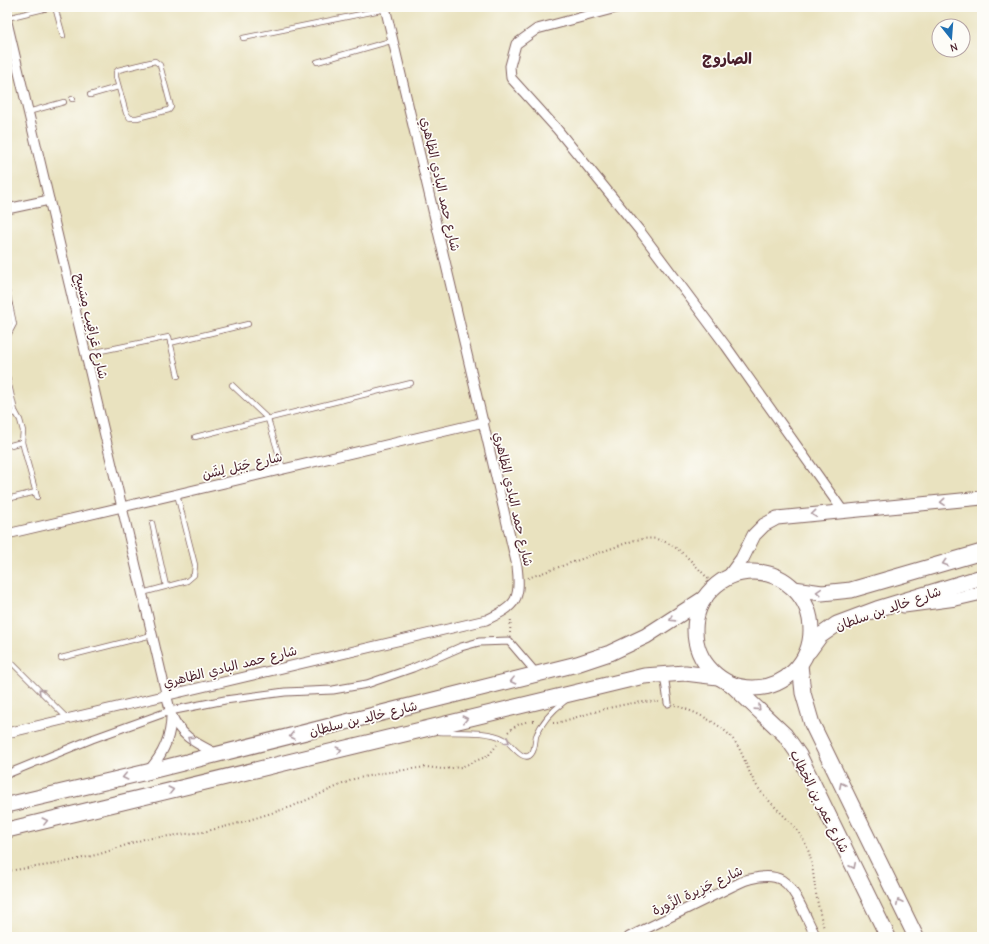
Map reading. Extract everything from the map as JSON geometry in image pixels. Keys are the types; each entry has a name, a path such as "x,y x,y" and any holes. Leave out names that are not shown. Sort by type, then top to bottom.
{"main road":[{"path":"721,582 741,574 756,572 770,575 783,580 794,589 803,600 809,614 811,628 810,642 803,660 788,676 775,684 759,688 744,687 723,680 706,664 698,648 695,631 698,614 705,598 742,559 754,535 764,525 777,518 982,498"},
{"name":"شارع خالِد بن سلطان","path":"794,589 822,593 851,590 982,552"},
{"name":"شارع خالِد بن سلطان","path":"803,660 820,636 837,624 877,609 982,577"},
{"path":"877,609 956,599 982,593"},
{"name":"شارع خالِد بن سلطان","path":"7,805 147,772 577,664 610,653 646,636 705,598"},
{"name":"شارع عمر بن الخطاب","path":"803,660 804,693 812,724 916,937"},
{"name":"شارع خالِد بن سلطان","path":"7,830 644,676 685,673 723,680"},
{"name":"شارع عمر بن الخطاب","path":"723,680 785,735 799,755 888,937"}],"street":[{"path":"620,7 537,29 516,44 510,66 512,78 557,129 640,231 726,346 843,511"},
{"name":"شارع حمد البادي الظاهري","path":"7,733 486,620 503,612 512,604 518,594 519,581 517,566 386,8"},
{"name":"شارع عَراقِيب مِسَيبِح","path":"7,22 9,43 28,112 171,713 175,722 186,736 217,754"},
{"path":"7,209 49,200"},
{"name":"شارع جَبَل لِشَن","path":"7,534 484,422"},
{"path":"7,774 92,739 171,713 225,700 285,692 334,690 367,684 413,668 461,647 479,642 509,641 538,675"},
{"path":"664,674 668,703"},
{"name":"شارع عَراقِيب مِسَيبِح","path":"147,772 159,758 166,746 170,732 171,713"},
{"name":"شارع جَزِيرة الزَّورة","path":"629,937 738,884 750,879 766,876 780,878 789,884 795,893 816,937"}],"lane":[{"path":"7,18 54,7 63,36"},
{"path":"243,38 386,8"},
{"path":"317,62 394,40"},
{"path":"155,61 160,65 172,107 169,110 137,118 130,118 126,113 118,87 115,75 118,70 155,61"},
{"path":"90,94 118,87"},
{"path":"28,112 64,102"},
{"path":"7,291 14,324 7,337"},
{"path":"170,343 248,324"},
{"path":"86,354 169,337 178,376"},
{"path":"7,376 16,413 23,431 22,442 36,495 7,499"},
{"path":"195,437 411,383"},
{"path":"232,385 268,419 283,469"},
{"path":"7,415 16,413"},
{"path":"7,446 22,442"},
{"path":"142,593 190,579 194,575 195,568 177,494"},
{"path":"152,523 166,586"},
{"path":"60,658 152,635"},
{"path":"7,658 68,719"},
{"path":"413,732 483,734 503,738 512,744 520,755 525,757 532,752 538,731 544,722 559,706 577,692"}],"path":[{"path":"519,581 636,540 647,538 659,539 671,544 721,582"},
{"path":"509,641 512,604"},
{"path":"7,871 79,859 100,854 144,839 203,832 236,824 291,807 354,779 426,767 443,769 461,767 488,756 516,725 531,721 557,723 626,704 650,701 668,703 688,710 709,719 728,733 739,749 759,788 799,832 807,846 813,867 815,887 824,930"}],"district":[{"name":"الصاروج","path":"727,59"}]}
